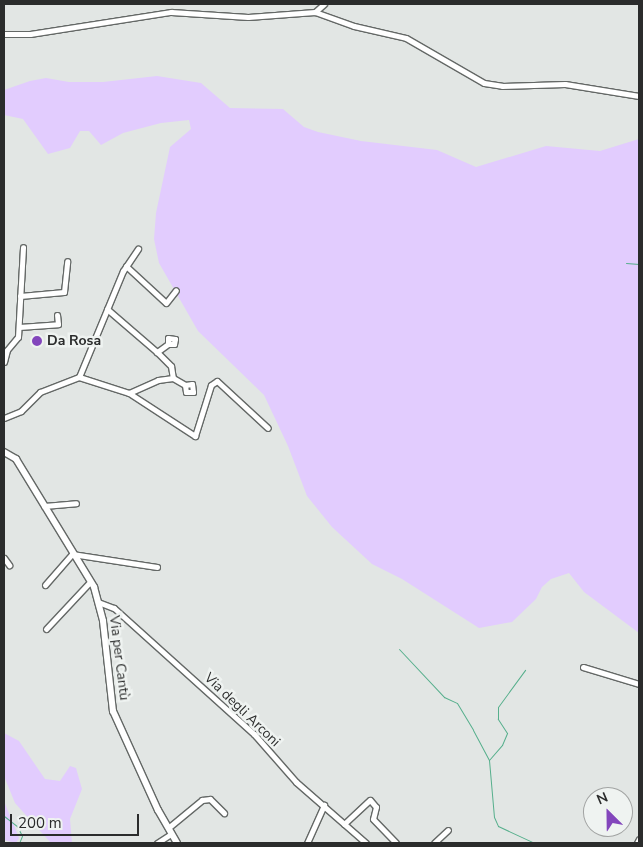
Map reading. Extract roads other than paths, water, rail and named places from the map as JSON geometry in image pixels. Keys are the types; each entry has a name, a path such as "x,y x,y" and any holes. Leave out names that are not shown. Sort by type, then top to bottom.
{"street":[{"path":"315,12 324,4"},
{"path":"4,34 30,34 171,12 248,17 315,12 354,26 406,38 484,83 502,86 565,84 639,96"},
{"path":"4,362 7,350 18,337 23,247"},
{"path":"79,377 126,266 138,249"},
{"path":"20,296 64,292 67,261"},
{"path":"126,266 166,303 176,290"},
{"path":"107,309 171,366 173,378"},
{"path":"19,328 58,324 57,315"},
{"path":"157,352 168,344"},
{"path":"4,418 21,411 40,392 79,377 129,393 195,436 215,381 220,382 234,400 268,428"},
{"path":"129,393 158,380 173,378 185,385"},
{"name":"Via per Cantù","path":"4,452 16,459 100,601 113,711 177,843"},
{"path":"44,506 76,503"},
{"path":"45,586 72,554 157,567"},
{"path":"4,558 8,565"},
{"path":"46,629 92,585"},
{"path":"100,601 104,613"},
{"name":"Via degli Arconi","path":"100,601 113,607 254,734 296,782 324,805 360,841 366,843"},
{"path":"103,621 105,609 113,607"},
{"path":"582,667 639,684"},
{"path":"157,843 202,800 210,799 224,813"},
{"path":"344,824 370,800 376,806 373,819 396,843"},
{"path":"307,843 324,805"},
{"path":"434,843 448,830"},
{"path":"638,843 639,839"}],"waterway":[{"path":"626,263 639,264"},
{"path":"399,649 444,697 457,703 473,730 489,760 494,817 498,826 534,843"},
{"path":"489,760 502,745 507,733 498,719 498,707 525,670"},
{"path":"4,816 17,826 22,836 19,843"}],"place":[{"name":"Da Rosa","path":"37,341"}]}
